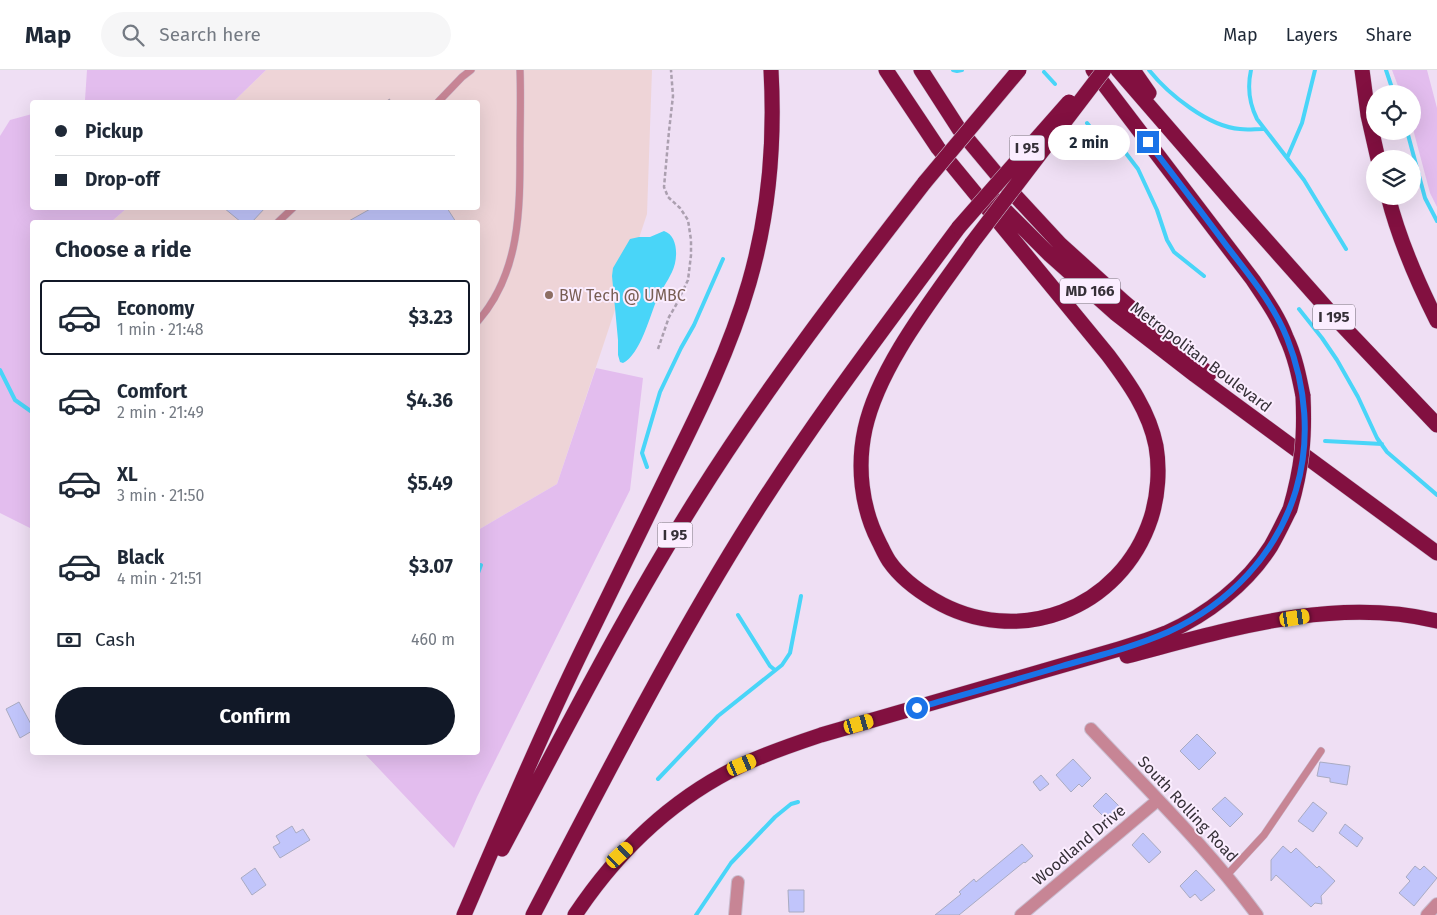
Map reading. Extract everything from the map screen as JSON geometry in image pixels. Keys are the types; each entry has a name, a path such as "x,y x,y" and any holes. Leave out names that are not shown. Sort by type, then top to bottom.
{"highway":[{"path":"466,915 556,703 708,393 730,339 749,282 761,232 767,193 772,110 771,70"},
{"path":"886,70 938,148 1118,368 1133,389 1148,420 1156,447 1158,478 1154,508 1145,536 1130,561 1106,586 1084,603 1053,616 1022,622 996,621 971,617 946,608 924,595 889,562 866,512 862,486 861,459 865,429 876,396 911,332 972,243 1104,70"},
{"name":"Metropolitan Boulevard","path":"892,70 946,141 996,202 1050,255 1115,313 1195,375 1437,553"},
{"path":"921,70 959,129 1010,190 1060,244 1124,302 1327,472"},
{"path":"925,182 1005,70"},
{"name":"I 95","path":"466,915 638,597 697,498 817,322 925,182 1019,70"},
{"path":"575,915 620,855 653,824 710,783 742,765 779,749 821,735 1119,650 1167,632 1203,614 1226,596 1250,573 1271,546 1290,509 1299,478 1304,449 1303,396 1297,368 1286,337 1271,307 1253,280 1093,70"},
{"name":"I 95","path":"533,915 628,732 683,632 742,535 817,421 860,360 960,227 1004,174 1097,70"},
{"path":"1118,70 1234,205"},
{"path":"1133,70 1234,205"},
{"path":"1362,70 1368,115 1376,150"},
{"name":"I 195","path":"1234,205 1339,322 1437,425"},
{"path":"1390,205 1414,271 1437,321"},
{"path":"994,686 1244,626 1322,613 1362,612 1397,614 1437,621"}],"street":[{"name":"South Rolling Road","path":"1091,729 1226,875 1257,915"},
{"name":"Woodland Drive","path":"1022,915 1158,800"},
{"path":"735,915 738,882"},
{"path":"1428,915 1437,904"}],"lane":[{"path":"440,100 462,77 472,70"},
{"path":"480,318 495,296 516,241 520,196 520,70"},
{"path":"280,220 291,210"},
{"path":"1226,875 1264,835 1321,751"}],"path":[{"path":"658,349 668,317 688,280 688,265 691,255 688,220 680,208 668,197 664,187 668,131 673,96 671,70"}],"shaded area":[{"path":"87,70 266,70 235,100 85,100"},
{"name":"BW Tech @ UMBC","path":"266,70 652,70 647,214 557,484 480,529 480,220 113,220 125,210 480,210 480,100 235,100"},
{"path":"1392,70 1427,70 1437,108 1437,207 1430,193 1421,159 1421,150 1419,150 1416,140 1421,140 1421,85 1398,85"},
{"path":"30,115 30,210 125,210 113,220 30,220 30,528 0,513 0,136 10,120"},
{"path":"596,368 643,378 630,490 477,797 454,848 366,755 480,755 480,529 557,484"}],"water":[{"path":"664,231 669,234 675,243 674,267 657,299 639,344 629,359 623,363 620,362 618,355 613,268 630,239 650,237"}],"building":[{"path":"226,210 263,210 254,220 239,220"},
{"path":"368,210 448,210 455,220 351,220"},
{"path":"19,702 30,722 30,732 20,738 6,709"},
{"path":"1197,734 1216,753 1199,770 1180,751"},
{"path":"1073,759 1091,778 1082,787 1079,784 1071,792 1056,775"},
{"path":"1320,762 1350,766 1347,785 1330,782 1330,778 1317,776"},
{"path":"1041,775 1049,784 1040,791 1033,782"},
{"path":"1106,793 1120,807 1107,820 1093,806"},
{"path":"1225,797 1243,814 1230,827 1212,809"},
{"path":"1313,802 1327,813 1313,832 1298,821"},
{"path":"1345,824 1363,838 1357,847 1339,833"},
{"path":"292,826 296,833 303,829 310,840 280,858 273,847 280,843 276,836"},
{"path":"1143,833 1161,852 1149,863 1132,845"},
{"path":"1022,844 1033,856 1025,863 959,915 935,915 961,894 959,892 974,879 976,882"},
{"path":"1283,846 1291,853 1296,848 1317,868 1319,866 1335,881 1321,896 1322,904 1315,903 1311,907 1276,875 1271,881 1271,860"},
{"path":"1415,866 1420,870 1424,866 1437,878 1414,906 1399,893 1410,881 1406,877"},
{"path":"255,868 266,885 252,895 241,878"},
{"path":"1196,870 1215,890 1201,901 1195,894 1190,898 1180,886"},
{"path":"788,890 804,890 804,912 789,912"}],"waterway":[{"path":"953,70 962,70"},
{"path":"1149,70 1178,99 1203,116 1228,127 1263,129"},
{"path":"1251,70 1250,95 1257,119 1304,180 1346,249"},
{"path":"1287,158 1302,123 1315,70"},
{"path":"1386,70 1391,85"},
{"path":"1044,72 1055,84"},
{"path":"1087,123 1099,138 1125,152 1138,169 1157,210 1167,240 1174,252 1204,276"},
{"path":"1409,140 1425,198 1437,221"},
{"path":"647,467 642,453 660,392 694,325 723,259"},
{"path":"1299,309 1337,360 1358,397 1377,438 1387,452 1437,495"},
{"path":"0,370 15,400 30,411"},
{"path":"1325,441 1382,444"},
{"path":"658,779 718,716 782,665 790,653 801,596"},
{"path":"738,615 770,666 775,670"},
{"path":"696,915 731,863 775,817 791,804 798,802"}],"place":[{"name":"BW Tech @ UMBC","path":"549,295"}],"route":[{"path":"917,708 1119,650 1167,632 1203,614 1226,596 1250,573 1271,546 1290,509 1299,478 1304,449 1305,421 1303,396 1297,368 1286,337 1271,307 1253,280 1148,142"}]}
